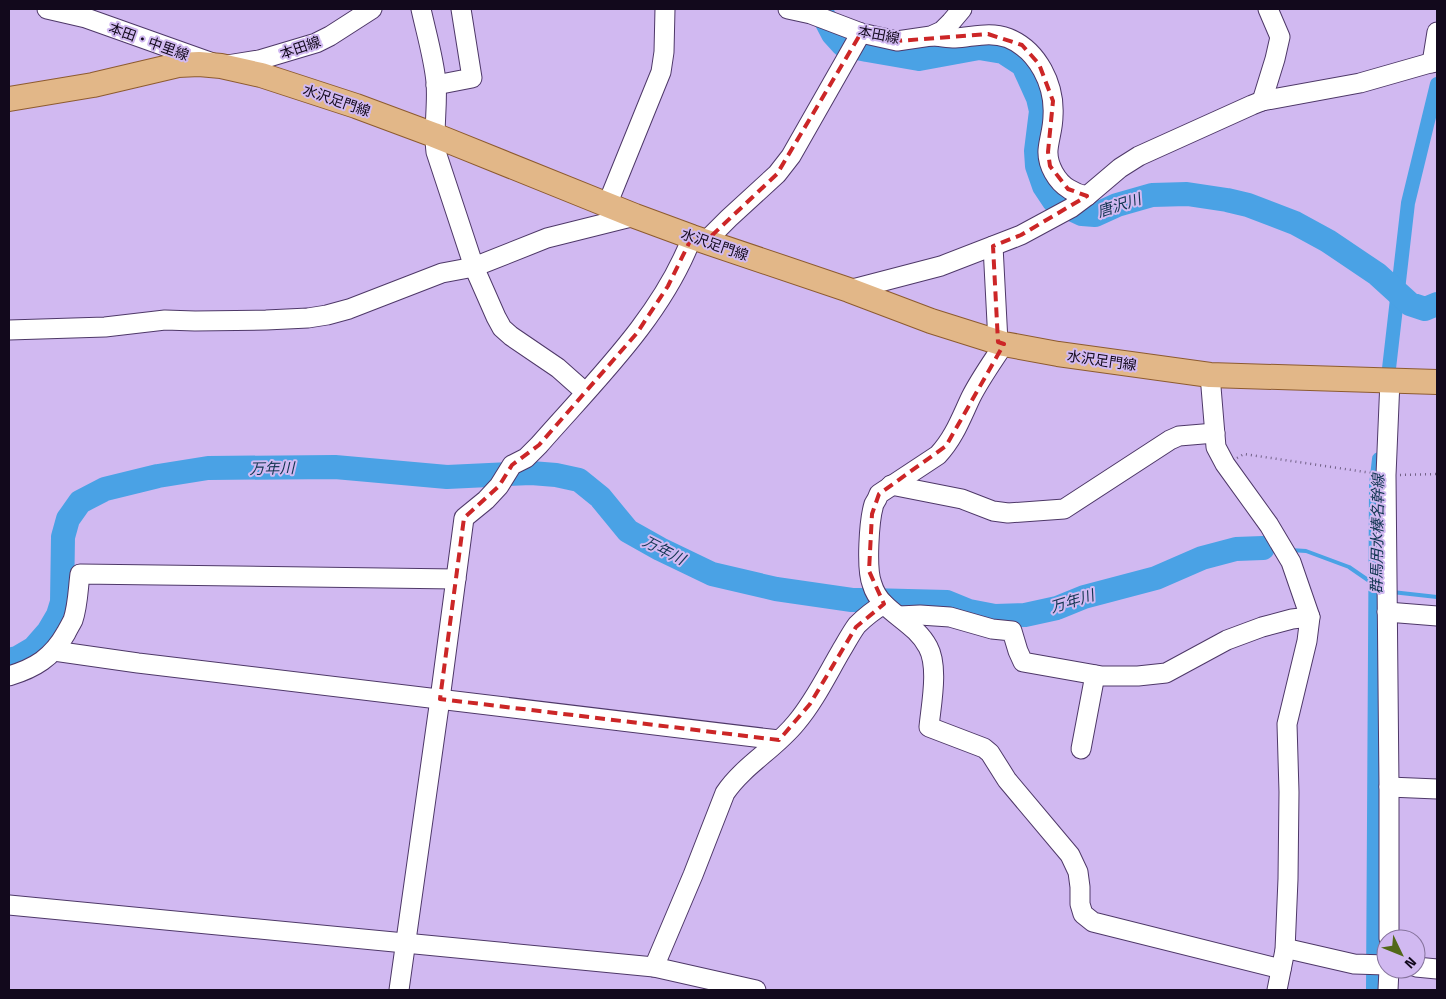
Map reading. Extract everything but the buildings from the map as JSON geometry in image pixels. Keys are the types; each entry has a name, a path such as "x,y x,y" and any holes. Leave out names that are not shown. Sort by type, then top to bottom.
{"main road":[{"name":"水沢足門線","path":"9,99 93,85 178,65 200,64 221,66 260,75 347,103 434,135 635,216 849,290 931,321 1001,343 1058,354 1210,374 1437,382"}],"street":[{"name":"本田・中里線","path":"47,9 86,18 221,66"},
{"name":"本田線","path":"221,66 259,60 316,43 372,9"},
{"path":"421,9 436,85 434,135 436,152 474,267 502,328 510,336 558,368 586,392"},
{"path":"436,85 472,78 461,9"},
{"path":"607,204 661,72 664,52 664,9"},
{"name":"本田線","path":"788,9 811,14 843,16 857,41 898,41 932,36 942,31 962,9"},
{"path":"1262,101 1280,37 1268,9"},
{"path":"849,290 941,266 1021,235 1081,201 1120,168 1139,156 1262,101 1360,83 1434,62 1437,32"},
{"path":"932,36 954,38 988,34 1007,38 1026,49 1039,64 1050,86 1053,101 1053,118 1048,152 1050,166 1058,179 1081,201"},
{"path":"399,990 464,518 486,500 499,486 512,465 526,458 539,445 637,333 668,286 686,254 699,239 729,218 778,174 792,156 857,41"},
{"path":"9,330 105,327 165,320 266,320 327,315 349,309 442,273 474,267 547,238 635,216"},
{"path":"993,246 1001,343 971,395 954,435 946,446 938,454 879,494 874,504 870,528 869,571 872,584 884,604 918,633 928,648 932,662 933,681 929,727 984,748 990,753 1007,780 1070,855 1078,872 1080,904 1083,914 1094,922 1281,969"},
{"path":"1210,374 1216,447 1225,464 1279,541 1306,601 1310,618 1307,641 1287,724 1288,869 1285,950 1277,990"},
{"path":"1389,929 1386,475 1390,380"},
{"path":"891,485 951,496 993,511 1008,513 1064,509 1170,440 1179,436 1215,433"},
{"path":"9,676 23,672 41,663 54,651 73,620 80,574 456,579"},
{"path":"1387,598 1437,616"},
{"path":"654,967 725,793 743,771 796,723 810,704 856,627 866,616 884,604"},
{"path":"899,616 950,617 992,629 1012,631 1023,662 1095,675 1138,676 1166,673 1227,640 1262,627 1292,619 1310,618"},
{"path":"54,651 138,663 779,740"},
{"path":"1081,749 1095,675"},
{"path":"1389,787 1437,790"},
{"path":"9,905 654,967 756,990"},
{"path":"1285,950 1293,950 1354,964 1376,965"}],"path":[{"path":"1225,464 1244,454 1386,475 1437,474"}],"highlighted area":[{"path":"861,33 897,41 988,34 1022,45 1039,64 1053,101 1048,152 1050,166 1068,189 1087,196 1021,235 993,246 998,342 1004,344 946,446 879,494 872,514 869,571 884,604 856,627 810,704 779,740 440,699 464,518 499,486 512,465 539,445 637,333 668,286 692,237 706,241 777,174"}],"waterway":[{"name":"唐沢川","path":"820,9 833,34 843,45 919,59 979,48 1003,52 1023,65 1038,98 1041,111 1036,151 1037,166 1044,186 1054,201 1082,214 1095,215 1117,205 1152,195 1187,194 1248,205 1295,223 1328,241 1377,274 1410,304 1425,309 1437,304"},
{"name":"群馬用水榛名幹線","path":"1387,386 1408,203 1437,84"},
{"name":"群馬用水榛名幹線","path":"1373,990 1376,485 1379,459"},
{"name":"万年川","path":"9,660 17,658 34,648 48,632 58,615 62,602 63,537 68,519 80,502 105,489 158,476 208,468 335,467 447,477 531,473 556,475 579,480 600,497 628,531 712,574 776,589 852,600 947,602 969,611 995,616 1025,615 1057,608 1084,597 1156,578 1202,558 1236,549 1263,548"},
{"name":"万年川","path":"1263,548 1275,549"},
{"name":"万年川","path":"1290,550 1306,551 1349,567 1381,589"},
{"name":"万年川","path":"1392,592 1437,597"}]}
